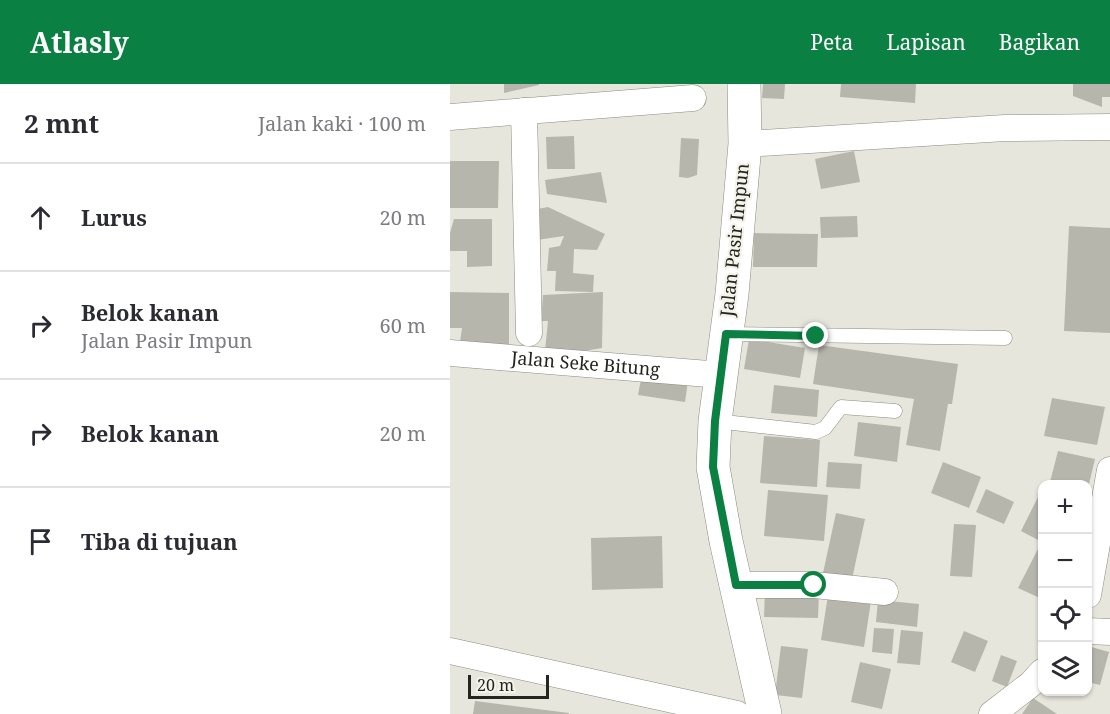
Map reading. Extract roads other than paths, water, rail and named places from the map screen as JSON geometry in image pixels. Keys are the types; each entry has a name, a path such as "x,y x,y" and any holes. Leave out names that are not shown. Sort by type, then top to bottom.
{"street":[{"name":"Jalan Pasir Impun","path":"744,84 745,144 732,294 715,421 713,467 736,585 765,714"},
{"path":"450,117 693,98"},
{"path":"524,111 529,333"},
{"path":"745,144 1005,128 1110,127"},
{"name":"Jalan Seke Bitung","path":"450,353 721,375"},
{"path":"1089,588 1110,470"},
{"path":"736,585 814,585 885,592"},
{"path":"1092,631 1110,632"},
{"path":"450,651 737,714"},
{"path":"992,714 1038,676"}],"lane":[{"path":"726,334 1005,338"},
{"path":"715,421 816,432 825,428 841,407 895,411"}]}
